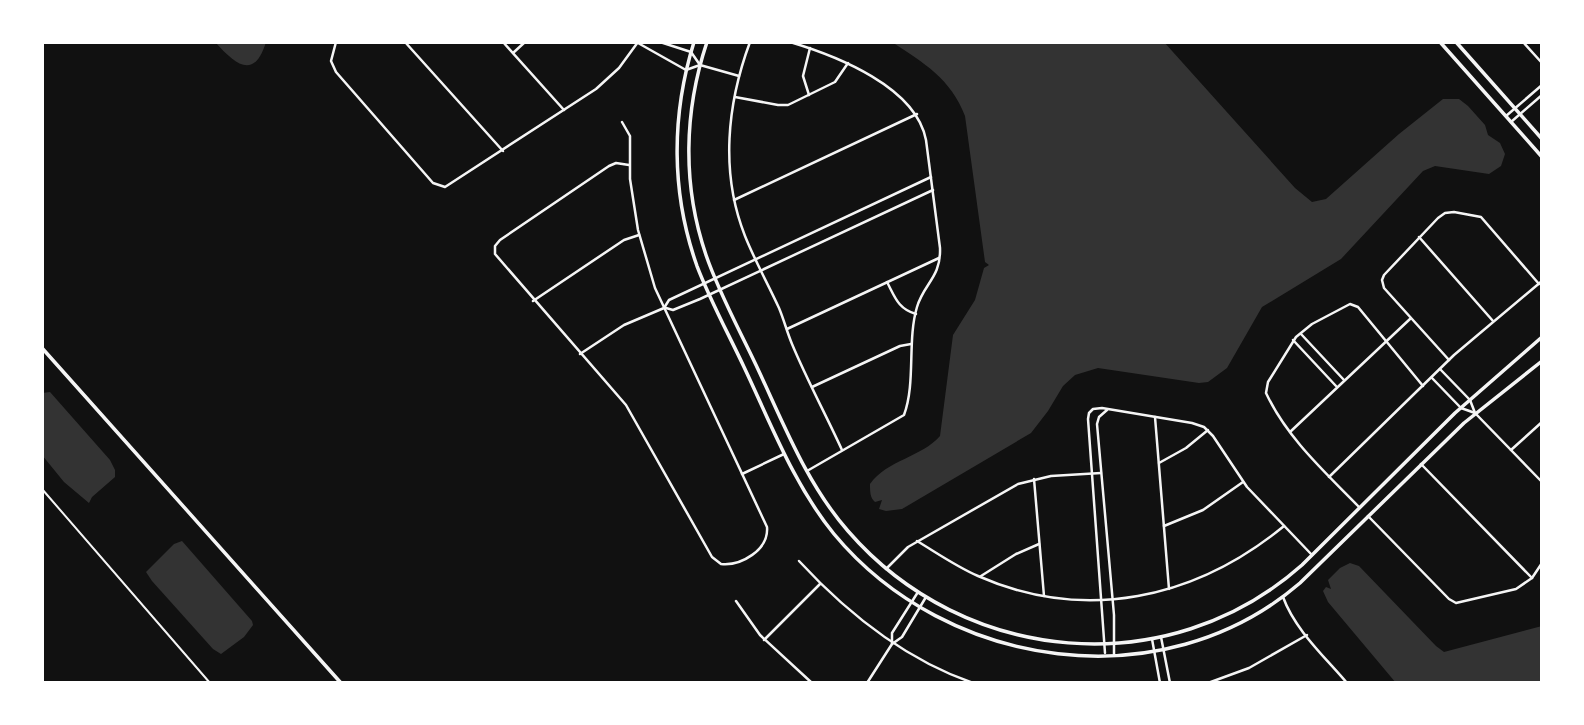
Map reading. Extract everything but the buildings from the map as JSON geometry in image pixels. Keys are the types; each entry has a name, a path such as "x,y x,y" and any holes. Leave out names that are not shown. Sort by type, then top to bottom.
{"street":[{"path":"336,42 331,65 433,183 441,187 451,186 609,78 637,43 686,71"},
{"path":"405,42 503,151"},
{"path":"503,42 564,111"},
{"path":"513,53 525,42"},
{"path":"660,42 691,52 700,65"},
{"path":"694,42 678,119 678,177 687,233 705,285 807,496 834,534 870,571 911,602 963,630 1006,645 1057,654 1105,656 1154,651 1222,631 1283,597 1317,568 1475,413 1542,361"},
{"path":"707,42 690,118 690,176 700,233 716,279 807,471 840,522 886,569 926,597 967,618 1011,634 1056,642 1114,644 1152,639 1193,629 1246,606 1275,588 1312,555 1461,408 1542,337"},
{"path":"750,42 734,96 730,152 734,200 756,261 843,452"},
{"path":"790,42 848,63 902,98 917,114 925,131 940,257 935,277 919,303 916,314 904,415 807,471"},
{"path":"1440,42 1542,157"},
{"path":"1456,42 1542,139"},
{"path":"1523,42 1542,63"},
{"path":"809,95 803,76 810,48"},
{"path":"734,96 782,105 835,82 848,63"},
{"path":"686,71 700,65 739,76"},
{"path":"1506,116 1542,85"},
{"path":"1511,122 1542,95"},
{"path":"734,200 917,114"},
{"path":"622,122 630,136 629,165 639,235 652,280 766,524 766,539 761,548 747,558 730,564 721,565 712,557 628,408 499,261 494,250 500,239 610,166 616,163 629,165"},
{"path":"580,354 624,325 664,307 669,300 931,177"},
{"path":"664,307 673,310 710,295 933,190"},
{"path":"1329,477 1449,360 1540,282 1480,216 1454,212 1445,213 1419,237 1384,275 1382,282 1384,288 1449,360"},
{"path":"533,301 624,240 639,235"},
{"path":"1419,237 1493,321"},
{"path":"787,329 940,257"},
{"path":"887,282 901,308 916,314"},
{"path":"1359,507 1290,432 1265,389 1293,340 1300,333 1343,306 1352,304 1358,307 1423,386"},
{"path":"1290,432 1411,318"},
{"path":"1300,333 1344,380"},
{"path":"1293,340 1337,387"},
{"path":"812,387 900,346 913,344"},
{"path":"42,348 341,683"},
{"path":"1440,369 1470,400 1475,413 1542,482"},
{"path":"1432,377 1461,408 1475,413"},
{"path":"1105,656 1088,415 1096,408 1196,424 1208,430 1243,482 1312,555"},
{"path":"1107,410 1097,422 1112,599 1114,656"},
{"path":"1156,418 1169,589"},
{"path":"1511,450 1542,422"},
{"path":"1159,463 1186,448 1208,430"},
{"path":"742,474 785,453"},
{"path":"1421,464 1532,578"},
{"path":"886,569 917,541 1014,486 1034,479 1101,472"},
{"path":"1034,479 1044,596"},
{"path":"1164,526 1203,510 1243,482"},
{"path":"1368,516 1456,603 1512,591 1532,578 1542,563"},
{"path":"917,541 980,577 1012,589 1044,596 1101,600 1169,589 1224,568 1284,526"},
{"path":"980,577 1016,554 1039,544"},
{"path":"799,561 846,610 892,644 973,683"},
{"path":"764,640 820,584"},
{"path":"892,644 892,633 918,592"},
{"path":"867,683 892,644 902,637 926,597"},
{"path":"1283,597 1288,610 1347,683"},
{"path":"736,601 764,640 812,683"},
{"path":"1208,683 1249,668 1307,635"},
{"path":"1161,637 1170,683"},
{"path":"1152,639 1160,683"},
{"path":"956,683 958,677"}],"lane":[{"path":"42,489 210,683"}],"shaded area":[{"path":"215,42 266,42 256,62 244,65 230,57"},
{"path":"892,42 1164,42 1295,188 1312,202 1326,199 1443,99 1459,99 1468,106 1485,125 1488,135 1500,143 1505,154 1501,166 1489,174 1435,166 1423,171 1341,259 1262,307 1227,368 1208,382 1199,383 1098,368 1075,375 1063,386 1031,433 902,509 886,511 879,509 882,500 875,502 872,498 870,484 886,469 924,449 940,436 953,335 975,300 984,268 989,265 985,262 965,116 944,82"},
{"path":"50,392 110,460 115,470 115,477 92,497 89,503 64,482 42,455 42,393"},
{"path":"182,541 252,621 253,625 244,637 221,654 213,649 146,572 174,544"},
{"path":"1350,563 1359,566 1444,652 1542,626 1542,683 1396,683 1328,602 1323,591 1326,587 1331,589 1328,580 1340,568"}]}
